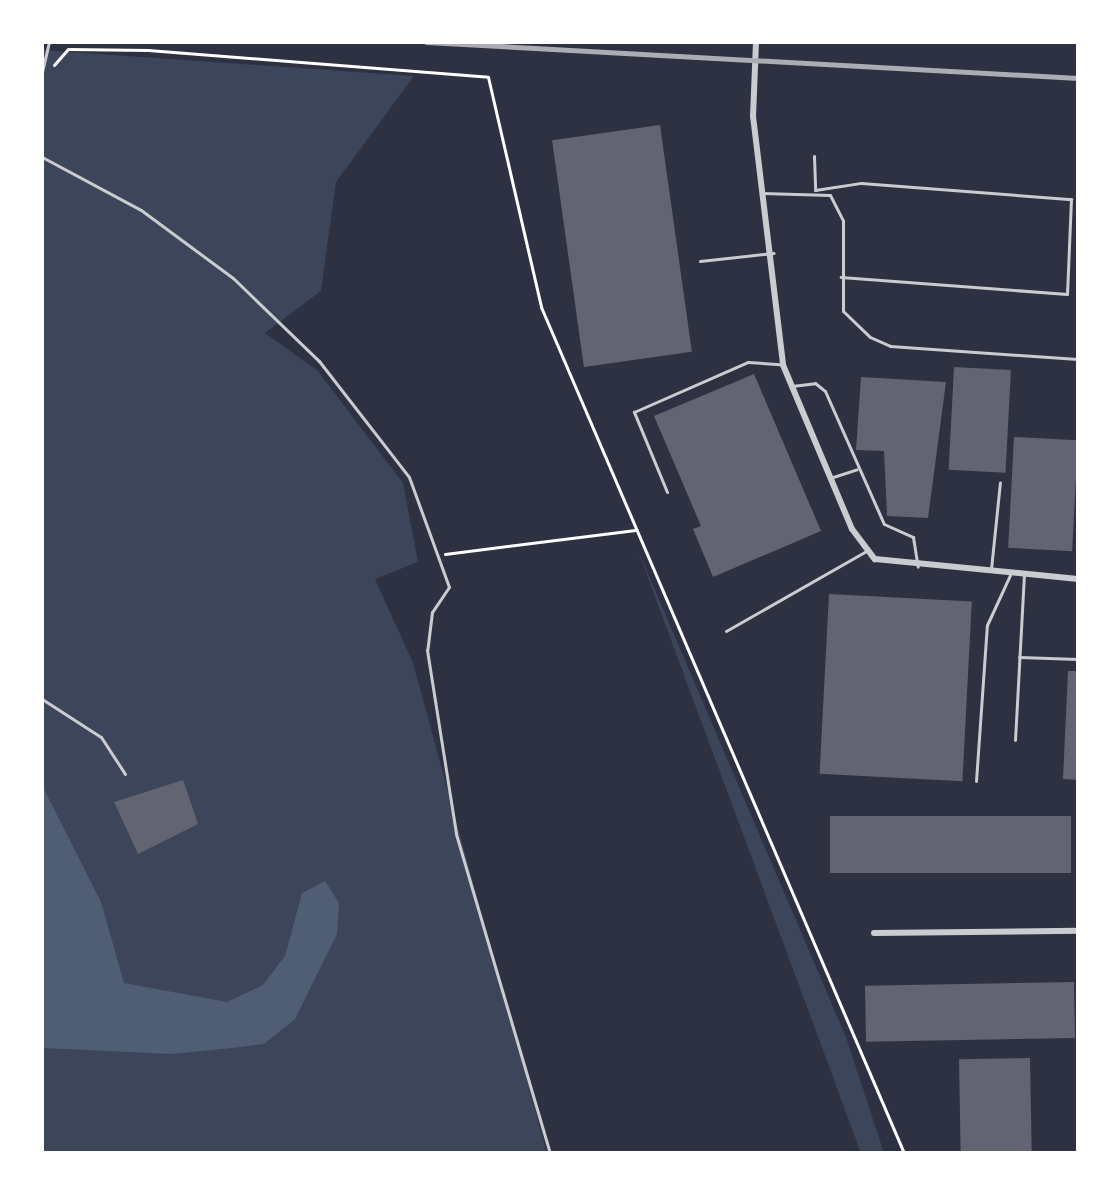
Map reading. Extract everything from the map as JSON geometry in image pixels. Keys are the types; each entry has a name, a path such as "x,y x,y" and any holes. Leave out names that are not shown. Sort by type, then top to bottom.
{"street":[{"path":"756,42 754,92 762,193 774,253 783,365 830,478 868,550 875,559 918,567 1078,579"},
{"path":"874,933 1078,931"}],"lane":[{"path":"42,72 48,45"},
{"path":"814,156 815,190"},
{"path":"42,157 153,218 233,278 319,361 409,477 441,554 449,587 432,612 427,650 456,834 550,1153"},
{"path":"762,193 861,183 1071,199 1067,294 841,277"},
{"path":"815,190 830,195 843,221 843,311 890,346 1078,359"},
{"path":"700,261 774,253"},
{"path":"667,492 634,412 748,362 783,365"},
{"path":"792,386 815,383 825,391 884,524 916,543 918,567"},
{"path":"830,478 859,468"},
{"path":"991,573 1000,482"},
{"path":"726,631 868,550"},
{"path":"976,781 987,625 1010,575"},
{"path":"1015,740 1024,576"},
{"path":"1019,657 1078,659"},
{"path":"42,699 90,726 125,774"}],"path":[{"path":"43,64 58,65 68,49 148,50 488,77 541,307 904,1153"},
{"path":"441,554 635,530"}],"shaded area":[{"path":"42,50 414,76 336,182 321,291 265,333 317,370 403,483 418,562 375,579 413,663 547,1153 42,1153"},
{"path":"637,548 846,1037 884,1153 861,1153"},
{"path":"42,785 101,902 124,983 227,1002 263,985 285,956 302,893 325,881 339,903 337,934 295,1019 264,1044 232,1048 172,1054 42,1048"}],"building":[{"path":"660,125 692,352 584,367 552,140"},
{"path":"954,367 1011,370 1006,473 949,470"},
{"path":"754,374 821,531 713,577 693,529 701,526 654,416"},
{"path":"861,377 946,382 928,518 887,516 884,451 856,450"},
{"path":"1014,437 1078,440 1072,551 1008,548"},
{"path":"829,594 972,601 962,781 820,774"},
{"path":"1068,671 1078,671 1078,780 1063,779"},
{"path":"183,780 198,824 138,854 114,802"},
{"path":"830,816 1071,816 1071,873 830,873"},
{"path":"1074,982 1075,1038 866,1042 865,986"},
{"path":"1030,1058 1032,1153 961,1153 959,1059"}],"railway":[{"path":"426,42 1078,78"}]}
